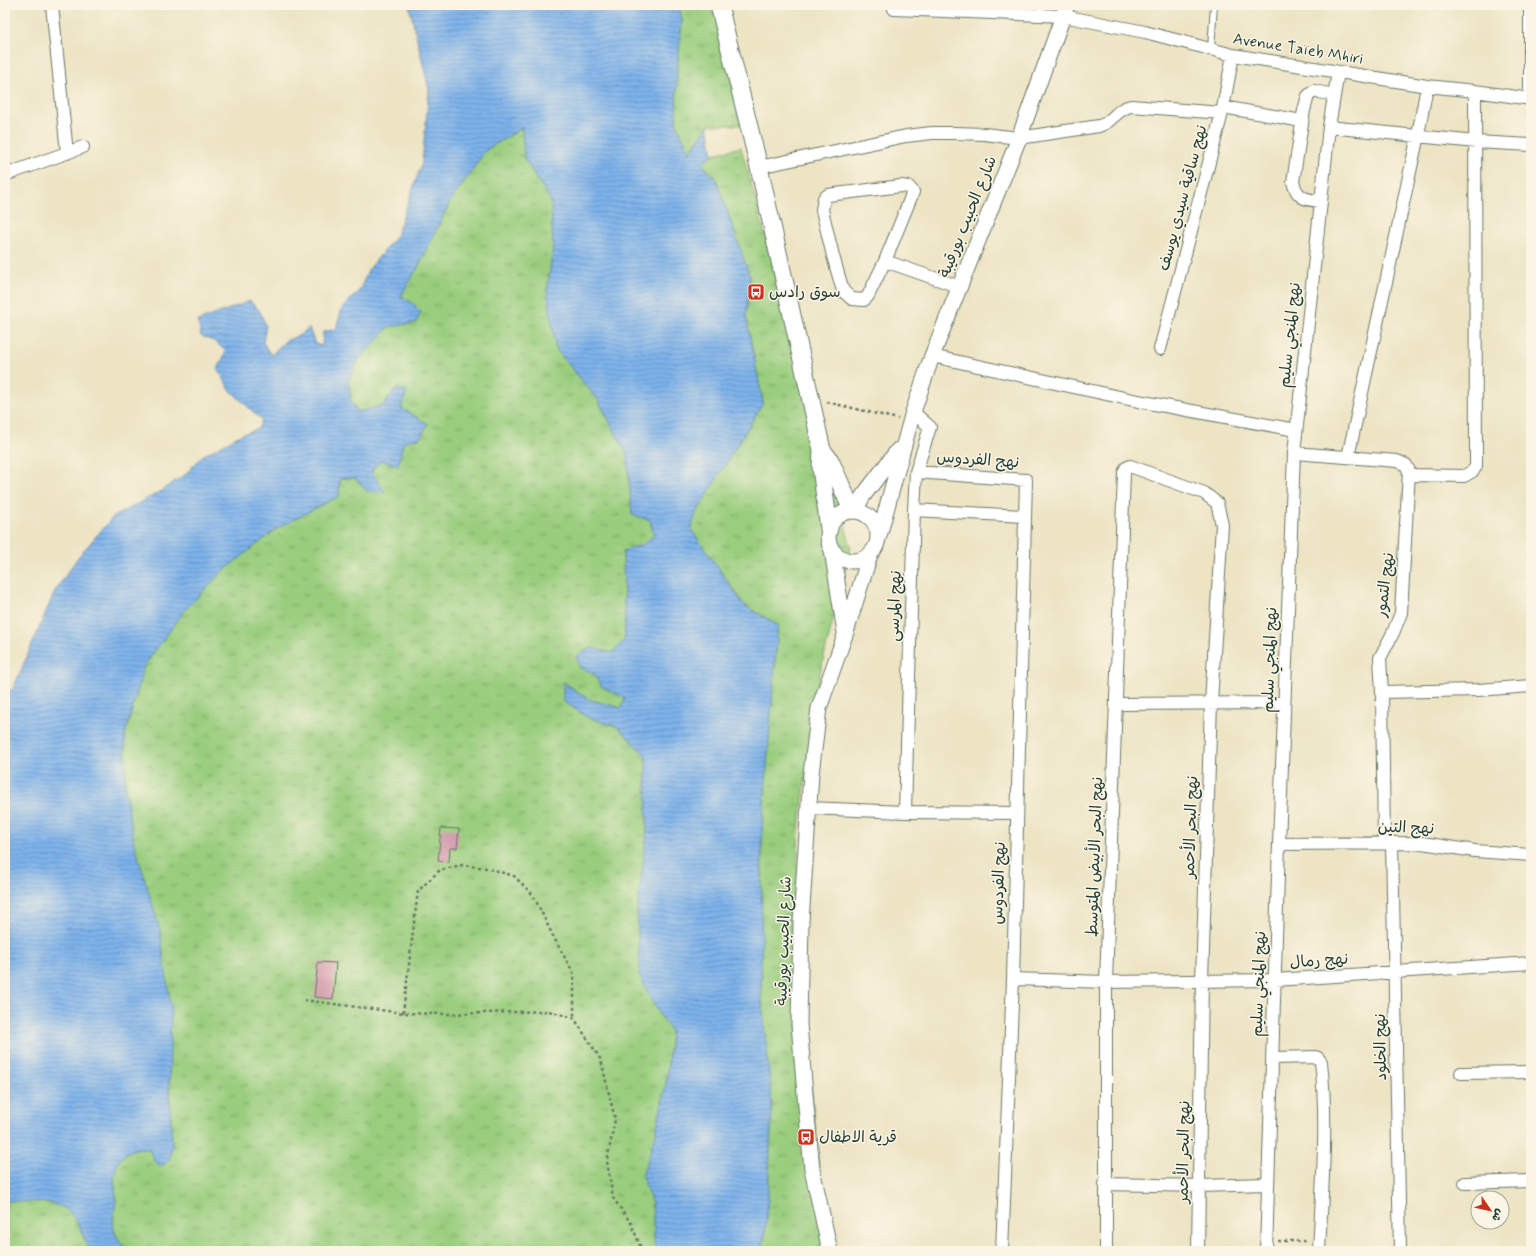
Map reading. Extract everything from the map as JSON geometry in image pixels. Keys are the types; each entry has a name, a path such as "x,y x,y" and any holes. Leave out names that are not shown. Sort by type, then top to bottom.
{"main road":[{"path":"719,5 759,167 822,450 821,467 829,529"},
{"path":"822,450 830,460 853,510"}],"street":[{"path":"52,5 67,153"},
{"path":"1530,5 1531,99"},
{"name":"Avenue Taïeb Mhiri","path":"894,9 1065,10 1233,55 1427,86 1531,99"},
{"name":"شارع الحبيب بورقيبة","path":"879,536 911,417 932,356 1019,138 1065,10"},
{"name":"نهج ساقية سيدي يوسف","path":"1160,348 1223,110 1233,55"},
{"name":"نهج المنجي سليم","path":"1266,1246 1284,702 1294,453 1320,202 1329,127 1338,72"},
{"path":"1348,457 1418,135 1427,86"},
{"path":"1320,202 1301,197 1295,190 1293,182 1302,121 1308,96 1314,91 1334,95"},
{"path":"1294,453 1400,462 1406,465 1410,475 1464,476 1473,471 1476,466 1475,91"},
{"path":"759,167 906,136 926,134 984,134 1019,138 1104,125 1121,110 1131,106 1223,110 1302,121"},
{"path":"1329,127 1476,142 1531,145"},
{"path":"5,175 83,146"},
{"path":"901,186 910,188 913,192 912,195 885,261 868,296 864,300 852,299 847,295 843,290 822,210 824,198 828,195 901,186"},
{"path":"885,261 960,287"},
{"path":"932,356 1138,401 1296,430"},
{"name":"نهج المرسى","path":"905,812 916,472 930,427 911,417"},
{"name":"شارع الحبيب بورقيبة","path":"853,510 904,443"},
{"name":"نهج البحر الأحمر","path":"1128,466 1135,467 1204,493 1217,503 1222,525 1210,703 1202,980 1198,1251"},
{"name":"نهج البحر الأبيض المتوسط","path":"1106,1251 1106,982 1124,473 1128,466"},
{"name":"نهج الفردوس","path":"916,472 1026,480 1013,980 1002,1251"},
{"name":"نهج التمور","path":"1388,842 1380,658 1393,633 1401,613 1410,475"},
{"path":"853,510 865,513 871,517 875,522 879,536 875,549 870,555 858,561 850,561 837,556 832,550 828,537 832,522 843,513 853,510"},
{"path":"914,510 1024,516"},
{"name":"شارع الحبيب بورقيبة","path":"832,550 845,635"},
{"name":"شارع الحبيب بورقيبة","path":"830,1251 812,1169 800,1024 801,922 808,808 819,708 845,635 870,555"},
{"path":"1382,692 1456,691 1531,686"},
{"path":"1117,704 1284,702"},
{"path":"808,808 905,812 1017,813"},
{"name":"نهج التين","path":"1279,844 1388,842 1427,843 1475,850 1531,855"},
{"name":"نهج الخلود","path":"1388,842 1395,972 1400,1251"},
{"name":"نهج رمال","path":"1013,980 1106,982 1275,980 1531,963"},
{"path":"1273,1058 1316,1057 1321,1062 1325,1120 1319,1246"},
{"path":"1461,1073 1531,1072"},
{"path":"1465,1183 1531,1181"},
{"path":"1105,1184 1200,1186 1268,1184"}],"lane":[{"path":"1211,50 1214,5"}],"path":[{"path":"811,398 911,417"},
{"path":"404,1013 418,891 440,870 462,865 487,868 514,876 533,895 574,974 574,1018 601,1060 615,1119 607,1161 613,1198 631,1223 642,1251"},
{"path":"304,1000 404,1013 448,1014 549,1011 574,1018"},
{"path":"1266,1246 1319,1246"}],"green space":[{"path":"679,5 714,5 742,125 708,125 690,152 676,123 677,70 682,20"},
{"path":"522,128 524,158 551,201 553,248 547,290 556,349 598,400 627,454 632,514 650,520 654,536 642,545 623,551 625,639 613,653 591,648 593,673 602,687 625,698 621,708 588,699 564,682 563,701 587,717 618,727 646,755 647,829 659,1014 671,1031 666,1085 655,1137 642,1176 652,1204 655,1251 127,1251 115,1233 113,1225 116,1199 114,1178 117,1164 125,1154 142,1148 149,1149 155,1162 172,1146 169,1061 125,790 125,735 144,666 184,611 222,571 278,528 339,496 340,478 355,478 367,491 373,469 380,461 401,452 403,442 420,438 428,424 401,408 407,390 396,389 384,405 358,412 351,401 348,381 358,360 411,302 401,296 418,267 450,202 486,150"},
{"path":"741,147 851,547 819,677 799,830 795,919 827,1251 762,1251 767,1217 772,1104 761,994 762,829 778,625 745,606 691,529 696,513 763,403 746,316 750,277 716,179 702,164 713,154"},
{"path":"5,1201 40,1201 57,1204 64,1207 70,1212 76,1221 89,1251 5,1251"}],"water":[{"path":"409,5 679,5 682,20 677,70 676,123 690,152 708,125 713,154 702,164 716,179 750,277 746,316 763,403 696,513 691,529 745,606 778,625 762,829 761,994 772,1104 767,1217 762,1251 655,1251 652,1204 642,1176 655,1137 666,1085 671,1031 659,1014 640,977 637,913 647,829 646,756 618,727 587,717 563,701 563,682 588,699 621,708 625,698 602,687 593,673 580,668 576,656 591,648 613,653 625,639 623,551 642,545 654,535 650,520 632,515 627,454 598,400 556,349 547,290 553,248 551,201 524,158 522,128 486,150 450,202 418,267 401,296 411,302 421,312 416,323 388,327 376,342 358,360 348,381 351,401 358,412 384,405 396,389 407,390 401,408 428,424 420,438 403,442 398,466 381,460 371,471 385,492 367,491 355,478 340,478 339,496 278,528 223,571 184,611 144,666 125,735 125,790 134,842 160,930 171,1008 169,1089 172,1146 170,1158 161,1166 155,1162 149,1149 142,1148 125,1154 117,1164 114,1178 116,1199 113,1225 115,1233 127,1251 89,1251 75,1220 68,1211 59,1206 49,1203 5,1201 5,692 13,689 55,591 78,557 113,517 156,494 186,474 202,456 242,434 258,429 262,420 230,390 218,369 226,352 216,342 201,336 198,321 250,301 259,310 266,326 263,342 271,355 285,341 300,335 309,328 315,344 322,346 323,332 336,329 342,308 359,291 369,269 396,236 422,163 429,90"}],"building":[{"path":"441,828 459,829 457,848 450,848 449,862 438,861"},
{"path":"318,962 336,963 333,999 314,997"}],"place":[{"name":"سوق رادس","path":"756,292"},
{"name":"قرية الاطفال","path":"806,1137"}]}
